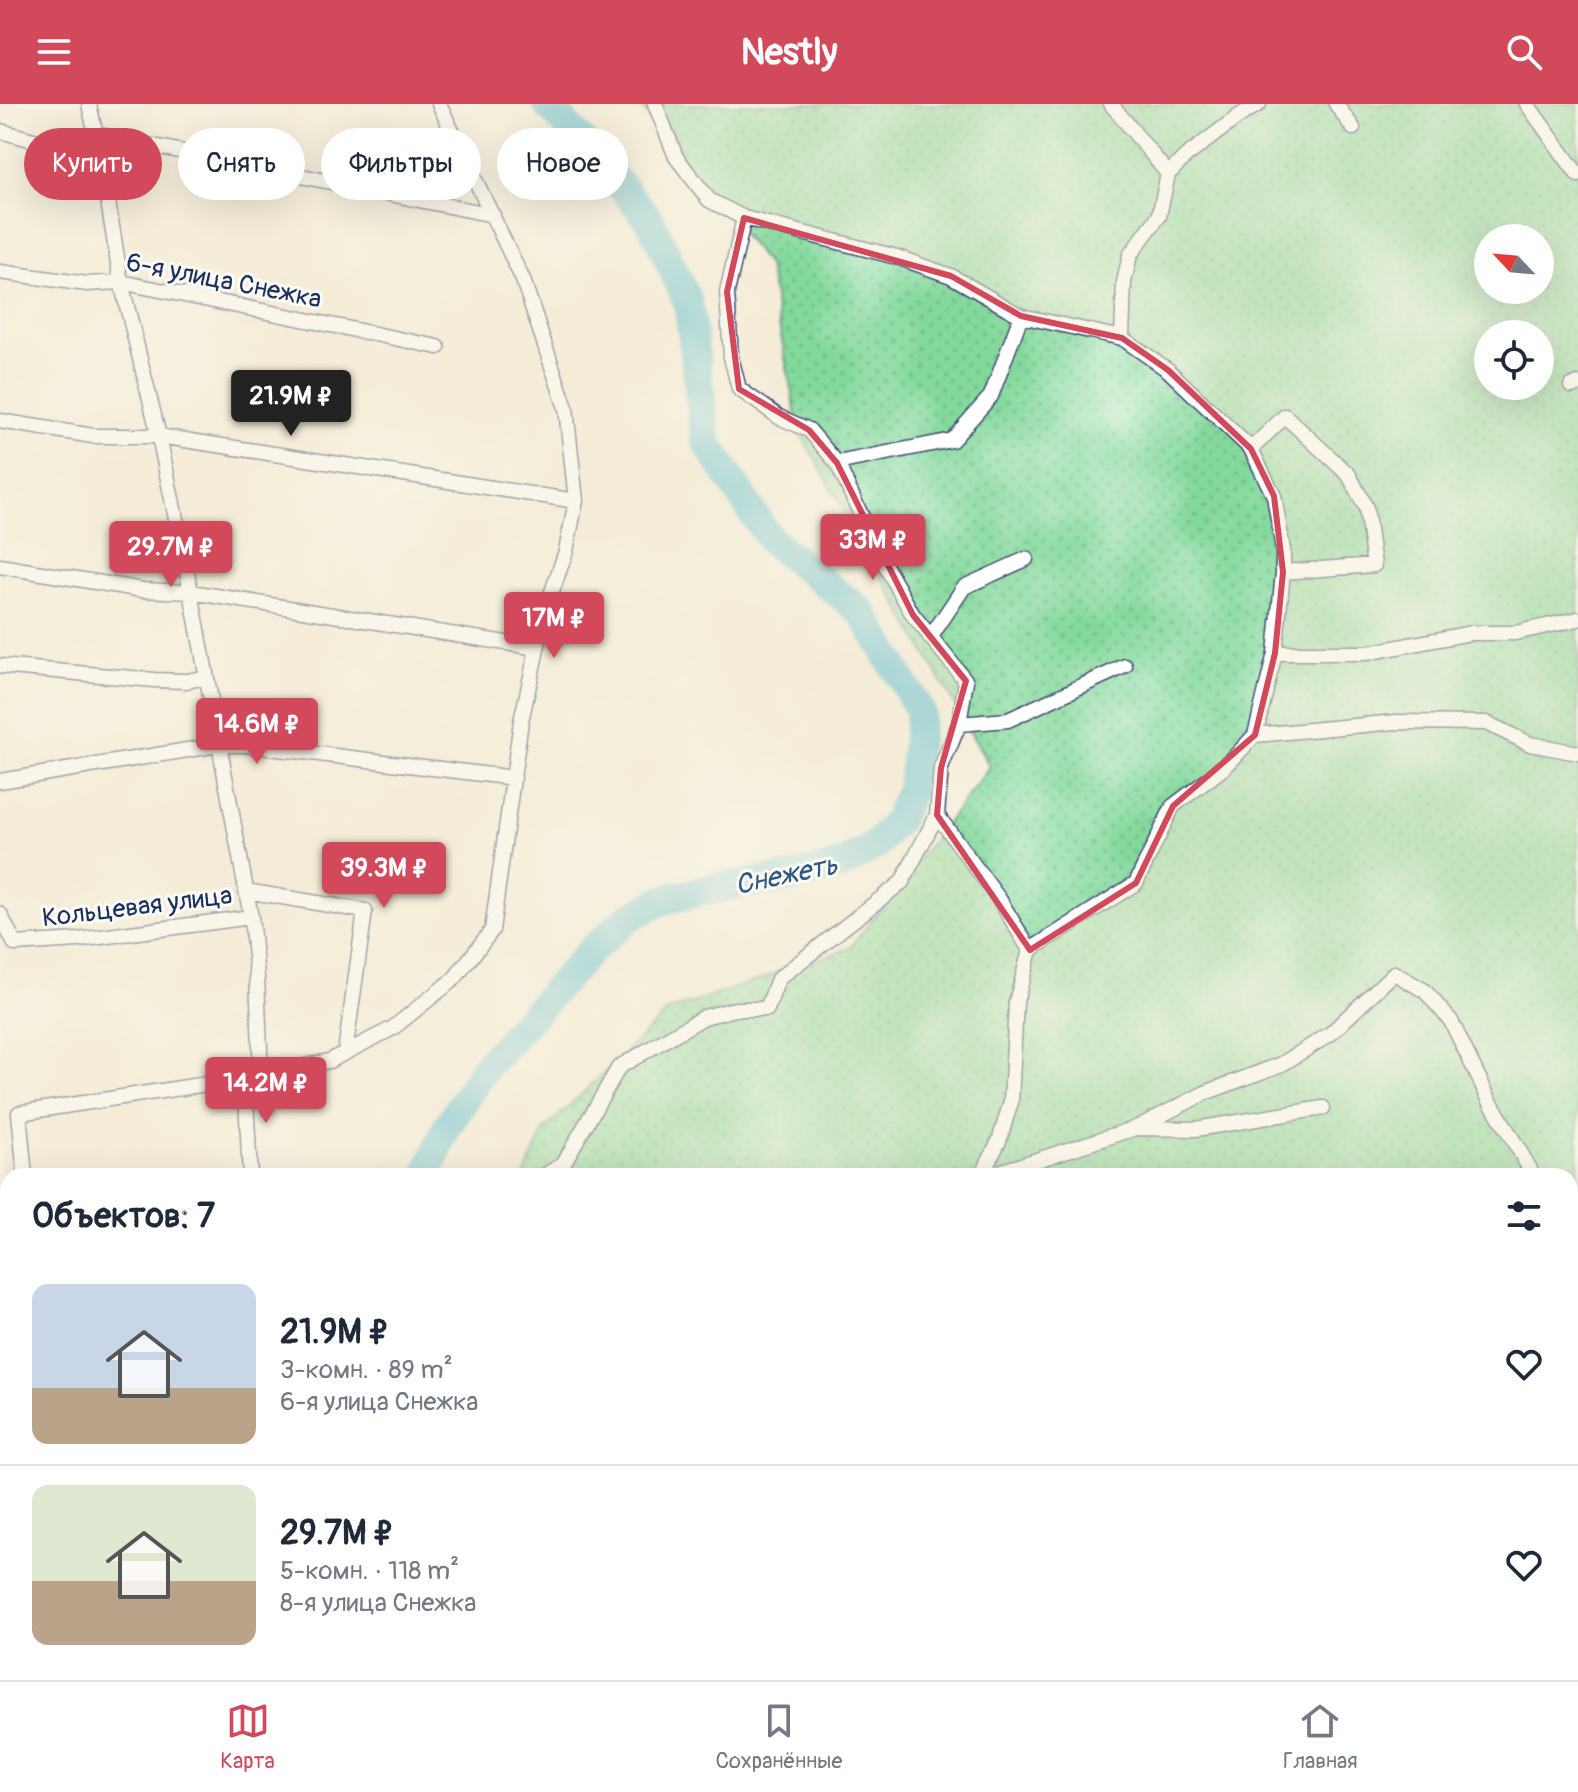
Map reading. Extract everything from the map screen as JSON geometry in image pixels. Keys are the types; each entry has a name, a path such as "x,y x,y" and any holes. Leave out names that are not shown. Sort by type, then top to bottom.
{"street":[{"path":"89,104 94,128"},
{"path":"24,1168 19,1113 245,1078 329,1061 393,1028 455,978 492,930 521,721 546,609 566,551 576,501 566,408 523,280 439,104"},
{"path":"1111,104 1168,174"},
{"path":"1122,338 1124,282 1130,255 1159,216 1168,174 1185,157 1259,104"},
{"path":"1336,104 1353,128"},
{"path":"1527,104 1578,175"},
{"path":"657,105 676,157 709,200 744,218 897,257 951,276 1021,316 1122,338 1168,370 1251,449 1274,496 1283,550 1283,572 1275,653 1255,735 1225,767 1173,806 1136,883 1030,950 1016,1002 1011,1102 987,1168"},
{"path":"0,131 24,137"},
{"path":"162,148 493,215"},
{"path":"108,200 121,282 159,436 191,592 251,917 261,1075"},
{"path":"557,1168 563,1164 619,1067 704,1017 735,1009 767,1009 778,979 902,882 937,815 941,768 959,724 966,681 913,615 880,556 837,463 809,430 779,417 739,389 731,357 727,292 744,218"},
{"name":"6-я улица Снежка","path":"0,272 87,284 121,282 438,347"},
{"path":"837,463 952,440 991,396 1021,316"},
{"path":"1251,449 1285,416 1349,475 1366,508 1374,565 1283,572"},
{"path":"0,421 93,436 159,436 576,501"},
{"path":"930,638 964,587 1026,559"},
{"path":"0,566 143,590 191,592 537,648"},
{"path":"1275,653 1367,653 1471,633 1515,633 1578,619"},
{"path":"0,666 154,680 187,681 206,677"},
{"path":"959,724 1008,720 1125,666"},
{"path":"1255,735 1396,722 1486,723 1530,744 1578,753"},
{"path":"0,781 218,745 246,745 514,778"},
{"path":"937,815 999,899 1030,950"},
{"path":"246,891 365,911 345,1053"},
{"name":"Кольцевая улица","path":"0,914 15,944 78,940 251,917"},
{"path":"1009,1168 1136,1128 1205,1093 1282,1064 1330,1034 1394,973 1425,991 1451,1021 1489,1099 1529,1168"},
{"path":"245,1078 250,1168"},
{"path":"1136,1128 1196,1129 1323,1108"}],"highlighted area":[{"path":"744,218 951,276 1021,316 1122,338 1168,370 1251,449 1274,496 1283,572 1275,653 1255,735 1173,806 1136,883 1030,950 937,815 941,768 966,681 913,615 837,463 809,430 739,389 727,292"}],"green space":[{"path":"638,104 1578,104 1578,1168 527,1168 544,1130 668,1011 850,948 990,767 799,431 768,266"}],"waterway":[{"name":"Снежеть","path":"430,1168 447,1127 486,1066 592,949 628,918 663,900 725,886 786,879 842,865 876,845 898,819 912,787 920,711 862,612 771,541 706,441 688,302 651,222 547,104"}]}
